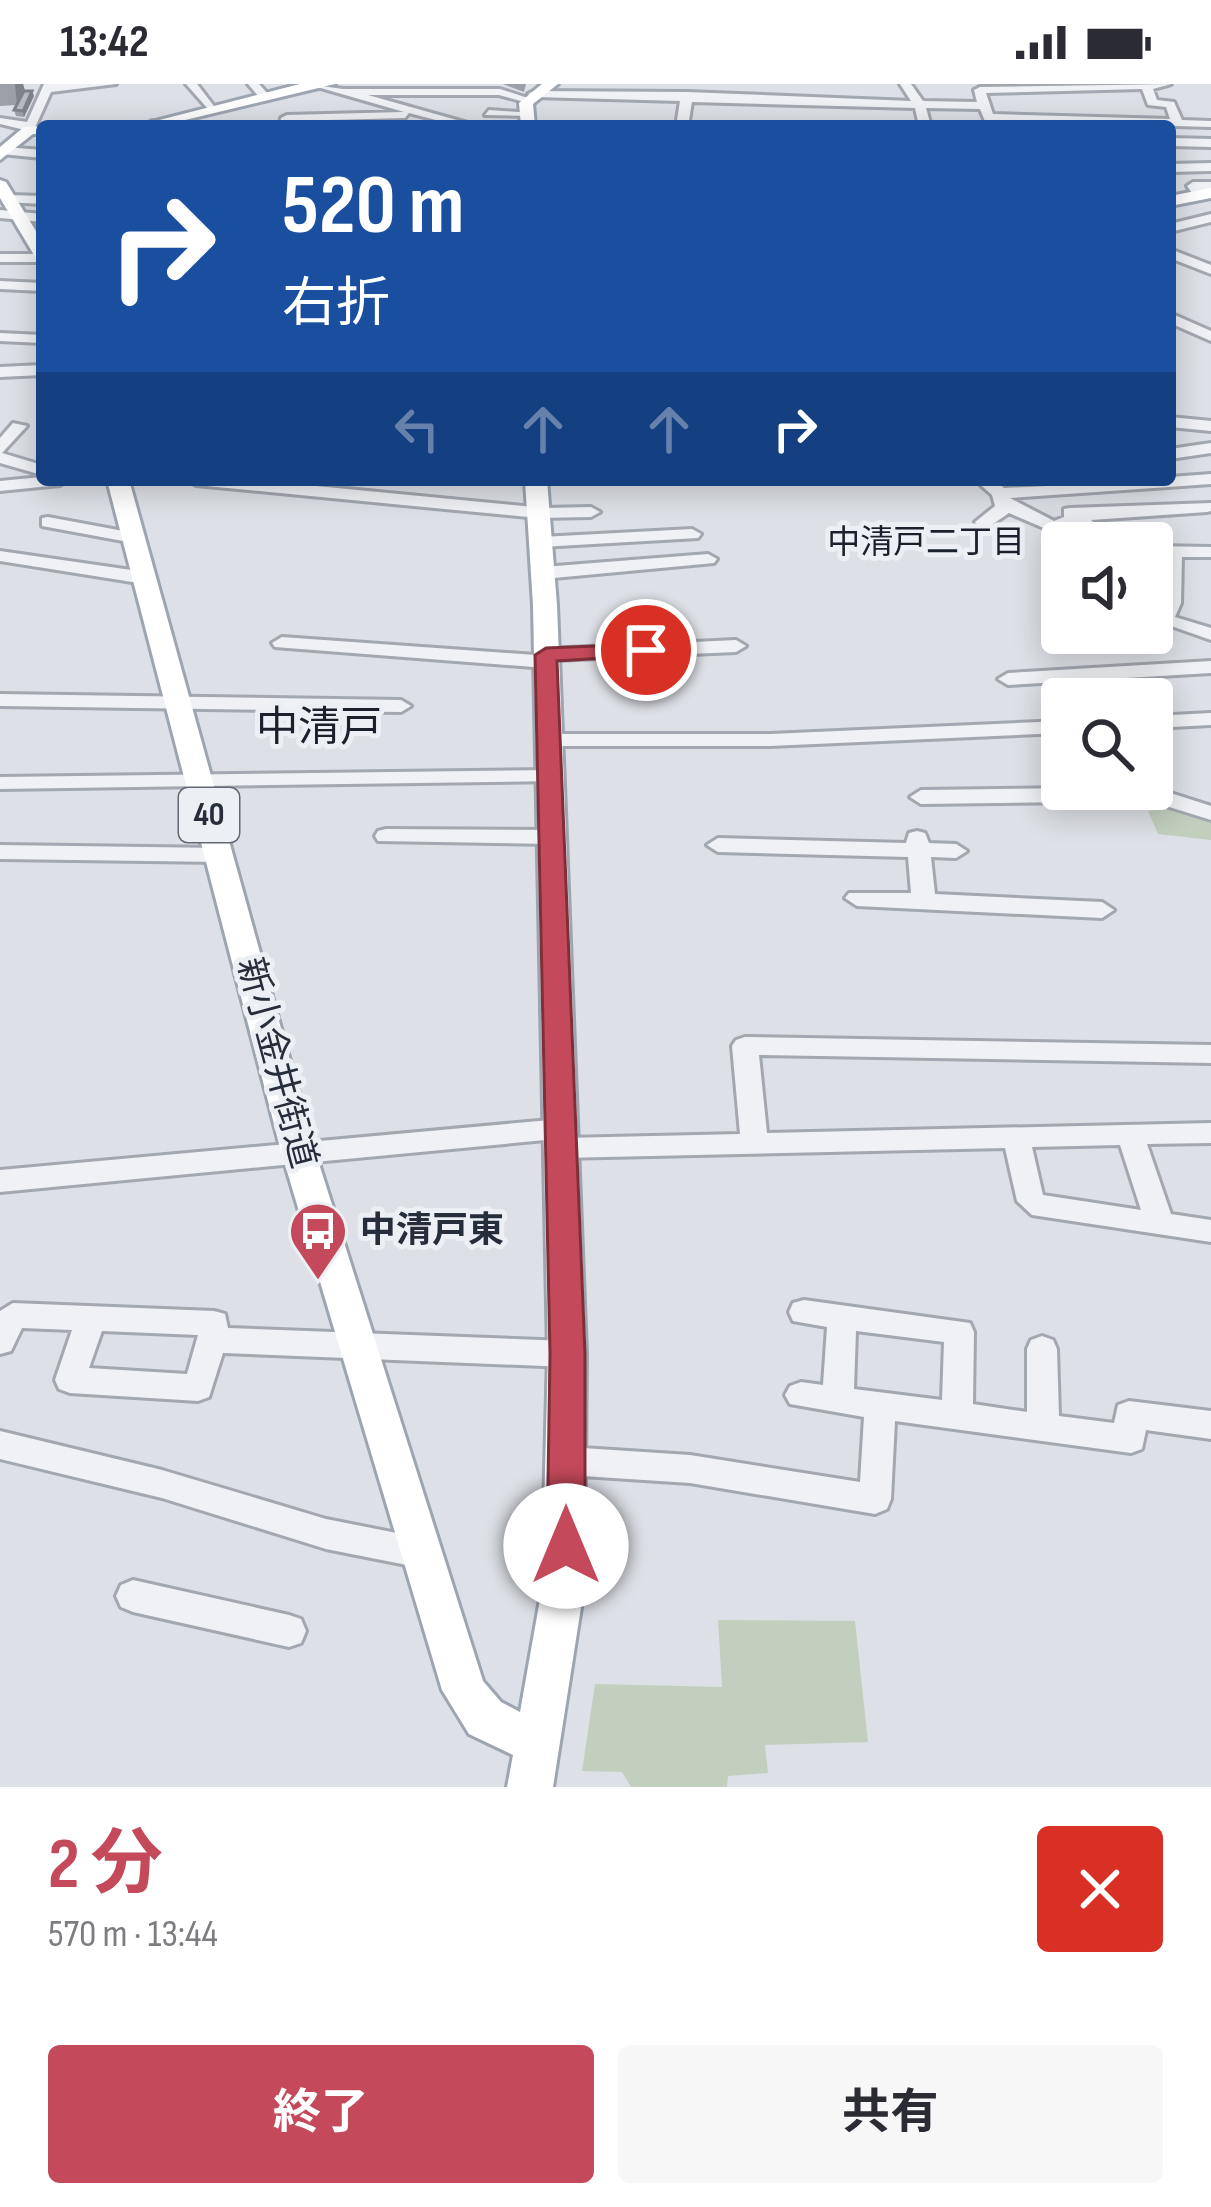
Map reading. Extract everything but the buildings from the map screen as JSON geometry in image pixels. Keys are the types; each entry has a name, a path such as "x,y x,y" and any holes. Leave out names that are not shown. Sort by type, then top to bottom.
{"main road":[{"path":"529,108 551,84"},
{"path":"167,120 258,89 335,88"},
{"path":"4,151 34,129"},
{"path":"16,213 36,246"},
{"name":"新小金井街道","path":"120,486 298,1151 474,1709 510,1733 537,1738"},
{"path":"530,1787 563,1588 567,1461 550,758 536,486"}],"street":[{"path":"37,120 49,86 111,84"},
{"path":"191,84 212,108"},
{"path":"904,84 920,105 924,120"},
{"path":"989,116 980,90 992,87 1166,85"},
{"path":"1106,86 1117,102"},
{"path":"1147,86 1152,103 1170,104 1177,122 1211,124"},
{"path":"335,88 499,88 529,108"},
{"path":"335,88 450,120"},
{"path":"489,113 710,90 920,105 989,116 1114,120"},
{"path":"683,120 687,95"},
{"path":"287,120 401,118 412,110"},
{"path":"0,121 34,129"},
{"path":"1176,142 1211,143"},
{"path":"4,151 36,154"},
{"path":"1176,168 1211,167"},
{"path":"1176,227 1211,218"},
{"path":"1176,255 1211,270"},
{"path":"0,258 36,256"},
{"path":"0,285 36,287"},
{"path":"1176,320 1211,338"},
{"path":"0,337 36,339"},
{"path":"0,372 36,370"},
{"path":"1176,423 1211,426"},
{"path":"19,426 0,454 36,468"},
{"path":"1176,456 1211,448"},
{"path":"996,492 1053,527 1073,518 1145,511 1209,513 1201,480 1176,461"},
{"path":"0,486 36,482"},
{"path":"244,508 266,486 591,512"},
{"path":"996,492 1038,486"},
{"path":"1053,486 1079,522"},
{"path":"984,522 996,492"},
{"path":"1145,511 1149,522"},
{"path":"48,522 134,538"},
{"path":"541,542 692,534"},
{"path":"1173,552 1211,552"},
{"path":"0,556 145,578"},
{"path":"543,573 708,559"},
{"path":"1173,623 1211,634"},
{"path":"282,643 546,658 736,646"},
{"path":"1008,680 1211,667"},
{"path":"0,700 401,706"},
{"path":"1173,721 1211,718"},
{"path":"0,783 200,783 770,740 1041,728"},
{"path":"921,797 1151,794 1211,813"},
{"path":"386,836 450,831 552,837"},
{"path":"918,842 924,901"},
{"path":"718,845 918,842 956,850"},
{"path":"0,852 220,855"},
{"path":"857,898 1102,910"},
{"path":"755,1144 746,1046 1211,1054"},
{"path":"0,1181 298,1151 561,1138 755,1144 1211,1133"},
{"path":"1130,1136 1160,1224"},
{"path":"1016,1138 1031,1201 1042,1207 1211,1231"},
{"path":"804,1312 958,1332 957,1414"},
{"path":"0,1342 14,1315 91,1318 214,1323 198,1388 70,1380 91,1318"},
{"path":"838,1400 842,1317"},
{"path":"212,1340 567,1354"},
{"path":"1042,1349 1043,1425"},
{"path":"801,1395 1131,1439 1129,1414 1211,1424"},
{"path":"567,1461 689,1469 875,1499 880,1405"},
{"path":"0,1445 161,1484 326,1534 422,1553"},
{"path":"133,1597 289,1631"}],"green space":[{"path":"1190,806 1211,813 1211,840 1158,834 1148,811"},
{"path":"718,1620 855,1621 868,1742 765,1745 768,1773 728,1776 727,1787 631,1787 622,1772 582,1771 595,1684 722,1687"}],"place":[{"name":"中清戸東","path":"318,1282"}],"district":[{"name":"中清戸二丁目","path":"926,543"},
{"name":"中清戸","path":"319,728"}],"route":[{"path":"566,1546 567,1354 546,655 646,650"}]}
